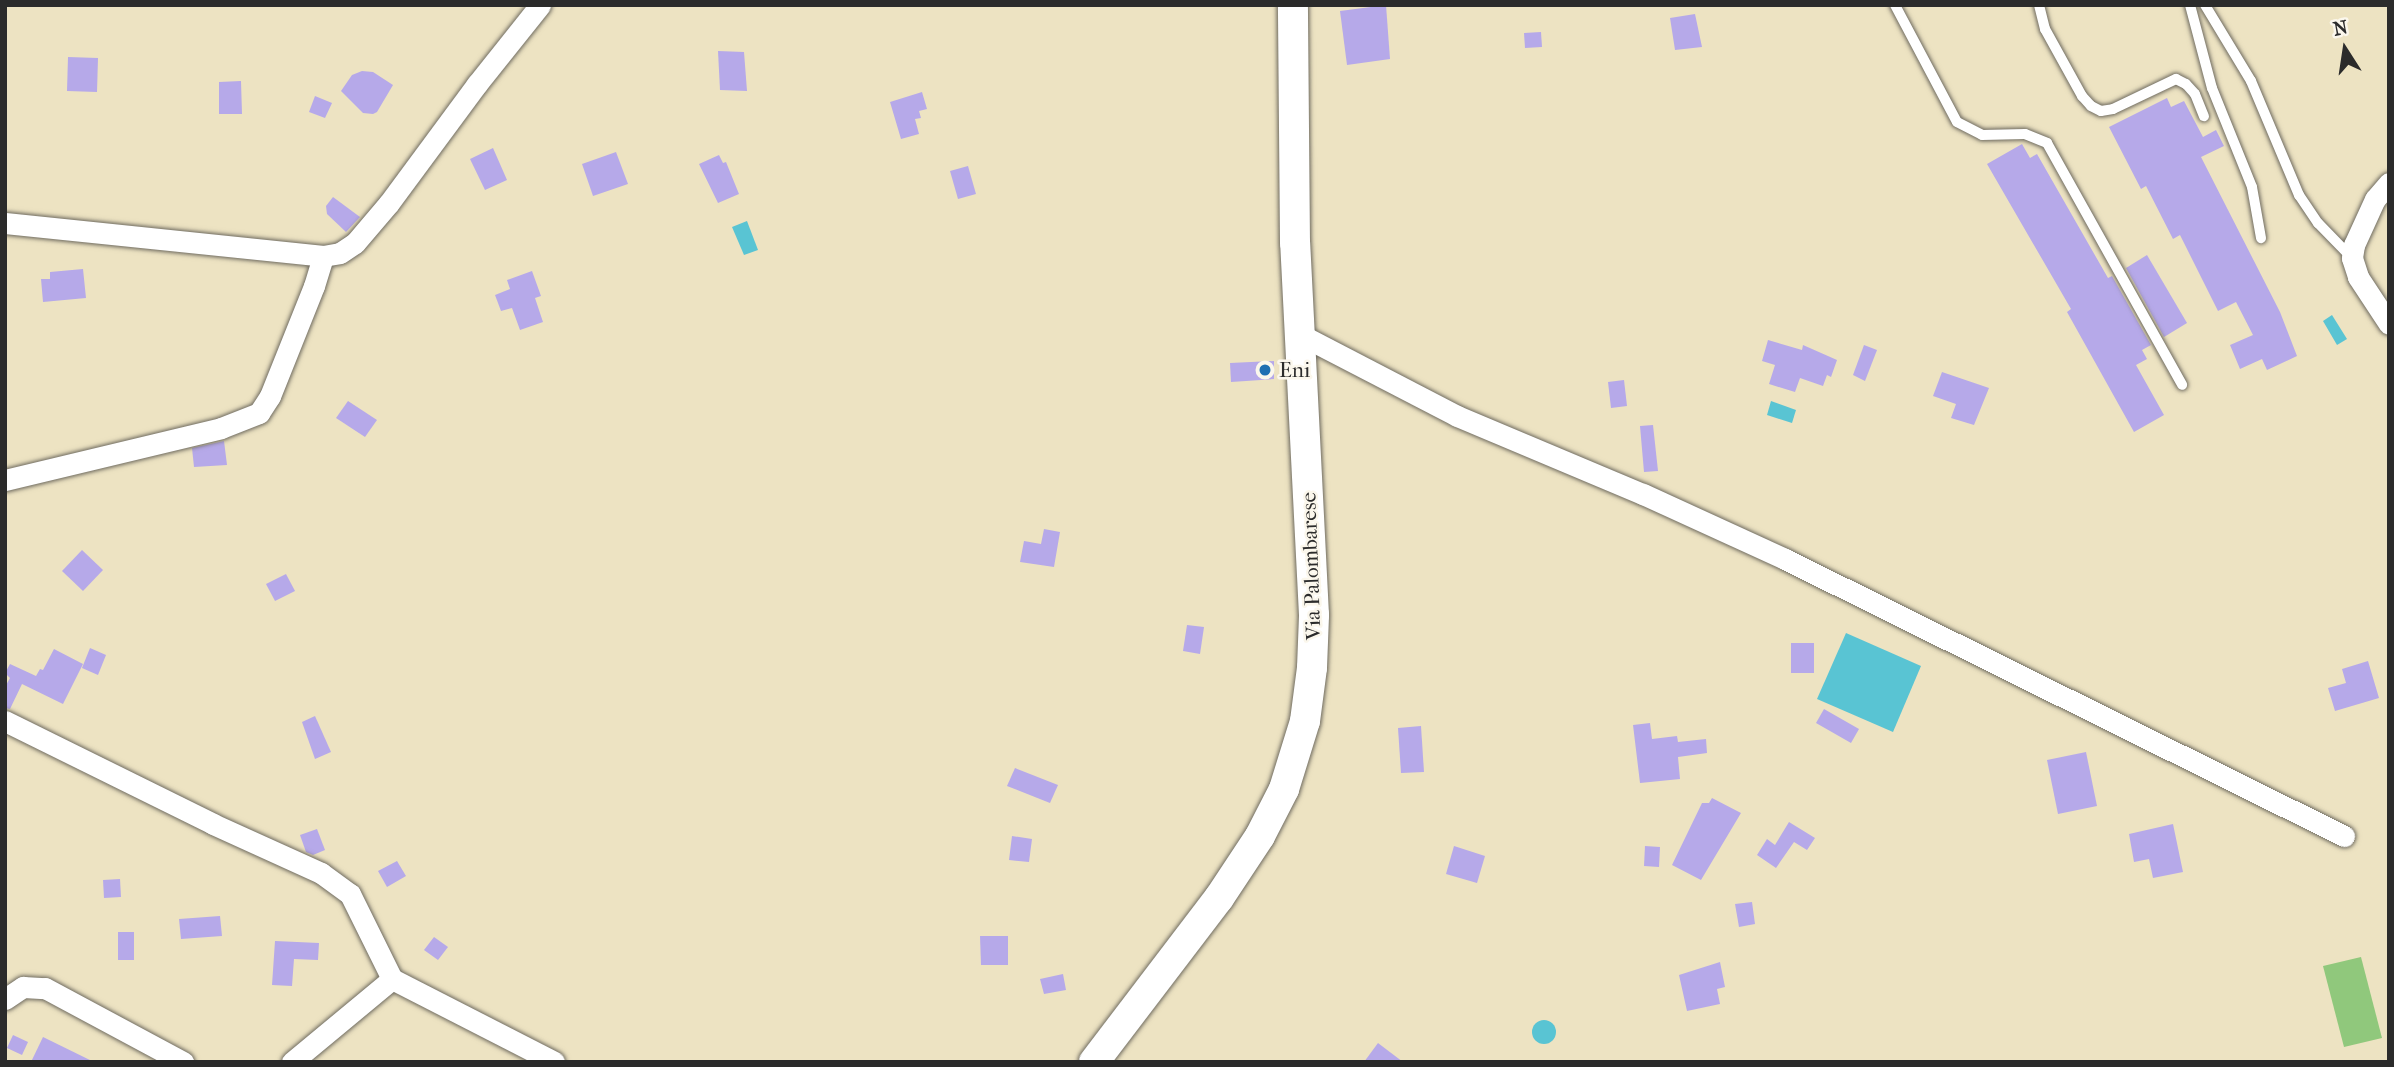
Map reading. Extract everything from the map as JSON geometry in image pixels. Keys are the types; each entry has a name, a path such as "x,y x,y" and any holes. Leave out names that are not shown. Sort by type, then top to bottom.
{"main road":[{"name":"Via Palombarese","path":"1094,1062 1241,867 1276,806 1300,746 1311,684 1314,615 1294,200 1293,5"}],"street":[{"path":"5,223 323,256 346,250 363,234 541,5"},
{"path":"2389,183 2375,199 2354,244 2352,258 2358,277 2389,324"},
{"path":"5,480 221,428 259,413 270,397 314,286 323,256"},
{"path":"1299,334 1451,413 1643,494 1784,559 2344,836"},
{"path":"5,721 341,885 357,903 392,979 554,1062"},
{"path":"292,1062 392,979"},
{"path":"5,999 23,987 45,988 183,1062"}],"lane":[{"path":"1895,5 1957,122 1982,135 2025,134 2040,138 2046,144 2182,385"},
{"path":"2039,5 2045,29 2082,96 2091,106 2101,111 2113,109 2176,79 2186,84 2195,94 2204,116"},
{"path":"2190,5 2212,88 2255,197 2261,238"},
{"path":"2205,5 2251,82 2299,195 2318,223 2352,258"}],"green space":[{"path":"2361,957 2382,1038 2344,1047 2323,966"}],"water":[{"path":"747,221 758,250 744,255 732,227"},
{"path":"2332,315 2347,339 2337,345 2323,321"},
{"path":"1771,401 1796,410 1792,423 1767,415"},
{"path":"1846,633 1921,666 1893,732 1817,699"},
{"path":"1544,1020 1553,1023 1556,1032 1553,1041 1544,1044 1535,1041 1532,1032 1535,1023"}],"building":[{"path":"1386,5 1390,59 1347,65 1340,11"},
{"path":"1695,14 1702,47 1675,50 1670,18"},
{"path":"1541,32 1542,47 1525,48 1524,33"},
{"path":"718,51 744,52 747,91 720,90"},
{"path":"68,57 98,58 97,92 67,91"},
{"path":"362,71 373,72 393,85 377,112 373,114 363,113 341,91 352,75"},
{"path":"241,81 242,114 219,114 219,82"},
{"path":"922,92 927,109 919,111 921,118 915,119 919,134 901,139 890,102"},
{"path":"315,96 332,103 325,118 309,112"},
{"path":"2167,98 2171,107 2184,101 2203,137 2216,130 2224,146 2201,157 2280,312 2297,356 2267,370 2262,359 2240,369 2230,345 2253,335 2236,302 2218,311 2180,235 2173,239 2146,186 2141,189 2109,127"},
{"path":"2022,144 2030,158 2037,154 2108,278 2112,276 2151,345 2142,350 2147,359 2136,365 2164,415 2134,432 2067,312 2071,309 1987,164"},
{"path":"493,148 507,180 485,190 470,159"},
{"path":"616,152 628,184 593,196 582,164"},
{"path":"719,155 723,163 726,162 739,194 718,203 699,164"},
{"path":"968,166 976,194 958,199 950,171"},
{"path":"333,197 360,217 346,232 327,214 326,206"},
{"path":"2147,255 2187,323 2164,337 2126,268"},
{"path":"83,269 86,298 43,302 41,279 50,279 50,272"},
{"path":"532,271 541,296 535,298 543,322 520,330 512,308 501,311 495,295 510,289 507,280"},
{"path":"1768,340 1802,350 1803,345 1837,360 1831,377 1827,375 1823,386 1800,378 1795,392 1769,384 1775,365 1762,361"},
{"path":"1864,345 1877,350 1865,381 1853,375"},
{"path":"1274,361 1274,379 1231,382 1230,363"},
{"path":"1942,372 1989,388 1974,425 1951,418 1956,404 1933,396"},
{"path":"1624,380 1627,406 1611,408 1608,382"},
{"path":"348,401 377,420 365,437 336,418"},
{"path":"1653,425 1658,471 1644,472 1640,426"},
{"path":"224,441 227,465 194,467 192,448"},
{"path":"1044,529 1060,532 1054,567 1020,562 1024,541 1041,544"},
{"path":"82,550 103,570 83,591 62,571"},
{"path":"286,574 295,591 275,601 266,584"},
{"path":"1187,625 1204,627 1200,654 1183,651"},
{"path":"1791,643 1814,643 1814,673 1791,673"},
{"path":"90,648 106,655 98,675 82,668"},
{"path":"54,649 83,664 63,704 22,684 10,709 5,708 5,687 10,678 5,673 10,664 36,676 40,669 43,670"},
{"path":"2368,661 2379,698 2335,711 2328,688 2346,683 2342,669"},
{"path":"1824,709 1859,729 1851,743 1816,723"},
{"path":"315,716 331,752 315,759 302,722"},
{"path":"1650,723 1652,739 1677,736 1678,742 1706,739 1707,753 1678,757 1680,779 1640,783 1633,725"},
{"path":"1421,726 1424,772 1401,773 1398,728"},
{"path":"2086,752 2097,806 2058,814 2047,760"},
{"path":"1015,768 1058,785 1050,803 1007,786"},
{"path":"1712,798 1741,813 1701,880 1672,865 1702,803 1709,803"},
{"path":"1789,822 1815,838 1807,850 1794,842 1776,868 1757,855 1767,839 1775,845"},
{"path":"2173,824 2183,872 2153,878 2149,859 2134,862 2129,834"},
{"path":"317,829 325,850 313,855 306,852 300,835"},
{"path":"1012,836 1032,839 1029,862 1009,860"},
{"path":"1454,846 1485,856 1477,883 1446,874"},
{"path":"1645,846 1660,847 1659,867 1644,866"},
{"path":"397,861 406,876 387,887 378,871"},
{"path":"120,879 121,897 104,898 103,880"},
{"path":"1752,902 1755,924 1739,927 1735,904"},
{"path":"220,916 222,936 181,939 179,919"},
{"path":"118,932 134,932 134,960 118,960"},
{"path":"980,936 1008,936 1008,965 981,965"},
{"path":"434,937 448,947 438,960 424,950"},
{"path":"275,941 319,943 318,960 294,959 292,986 272,985"},
{"path":"1720,962 1725,987 1717,989 1720,1004 1687,1011 1679,975"},
{"path":"1063,974 1066,990 1044,994 1040,979"},
{"path":"13,1035 28,1042 22,1055 7,1048"},
{"path":"43,1037 94,1062 31,1062"},
{"path":"1378,1043 1403,1062 1364,1062"}],"place":[{"name":"Eni","path":"1265,370"}]}
